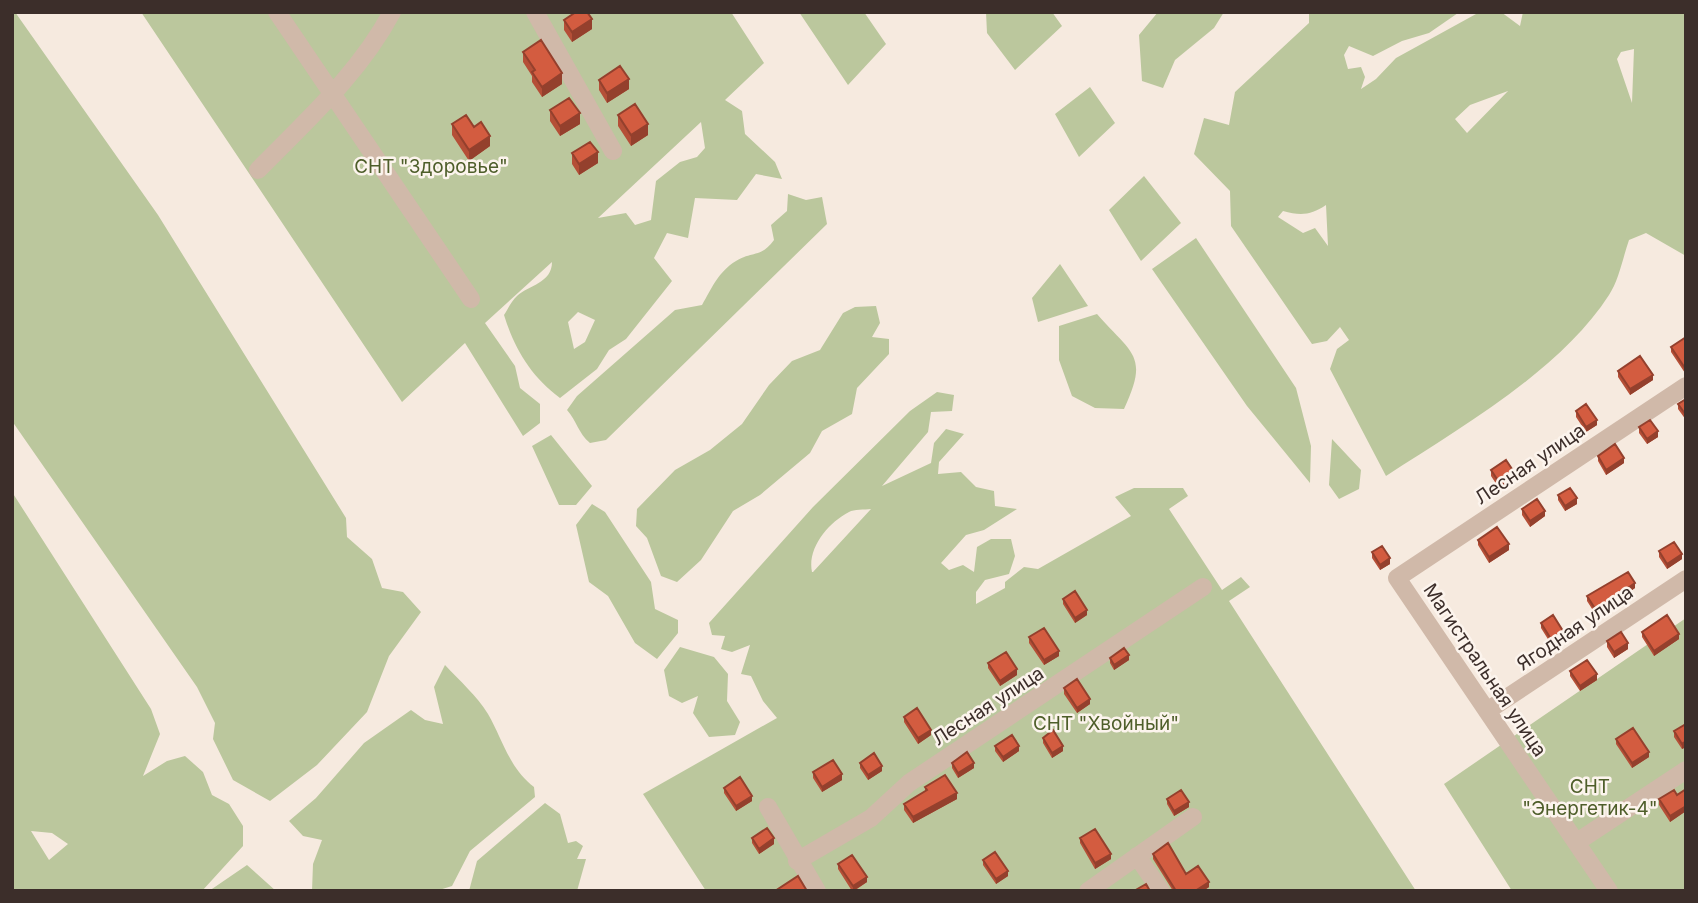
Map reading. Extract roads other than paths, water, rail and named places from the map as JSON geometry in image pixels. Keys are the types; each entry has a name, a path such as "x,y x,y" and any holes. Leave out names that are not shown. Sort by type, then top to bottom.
{"street":[{"path":"277,12 471,299"},
{"path":"258,170 332,95 365,54 391,12"},
{"path":"535,12 613,151"},
{"name":"Лесная улица","path":"1397,578 1686,386"},
{"name":"Магистральная улица","path":"1397,578 1609,891"},
{"name":"Ягодная улица","path":"1487,711 1686,579"},
{"name":"Лесная улица","path":"797,861 871,818 909,783 1203,587"},
{"path":"1577,842 1686,770"},
{"path":"768,807 797,861 817,891"},
{"path":"1087,891 1193,817"},
{"path":"1137,856 1161,891"}],"park label":[{"name":"СНТ \"Здоровье\"","path":"431,166"},
{"name":"СНТ \"Хвойный\"","path":"1106,723"},
{"name":"СНТ \"Энергетик-4\"","path":"1590,797"}]}
